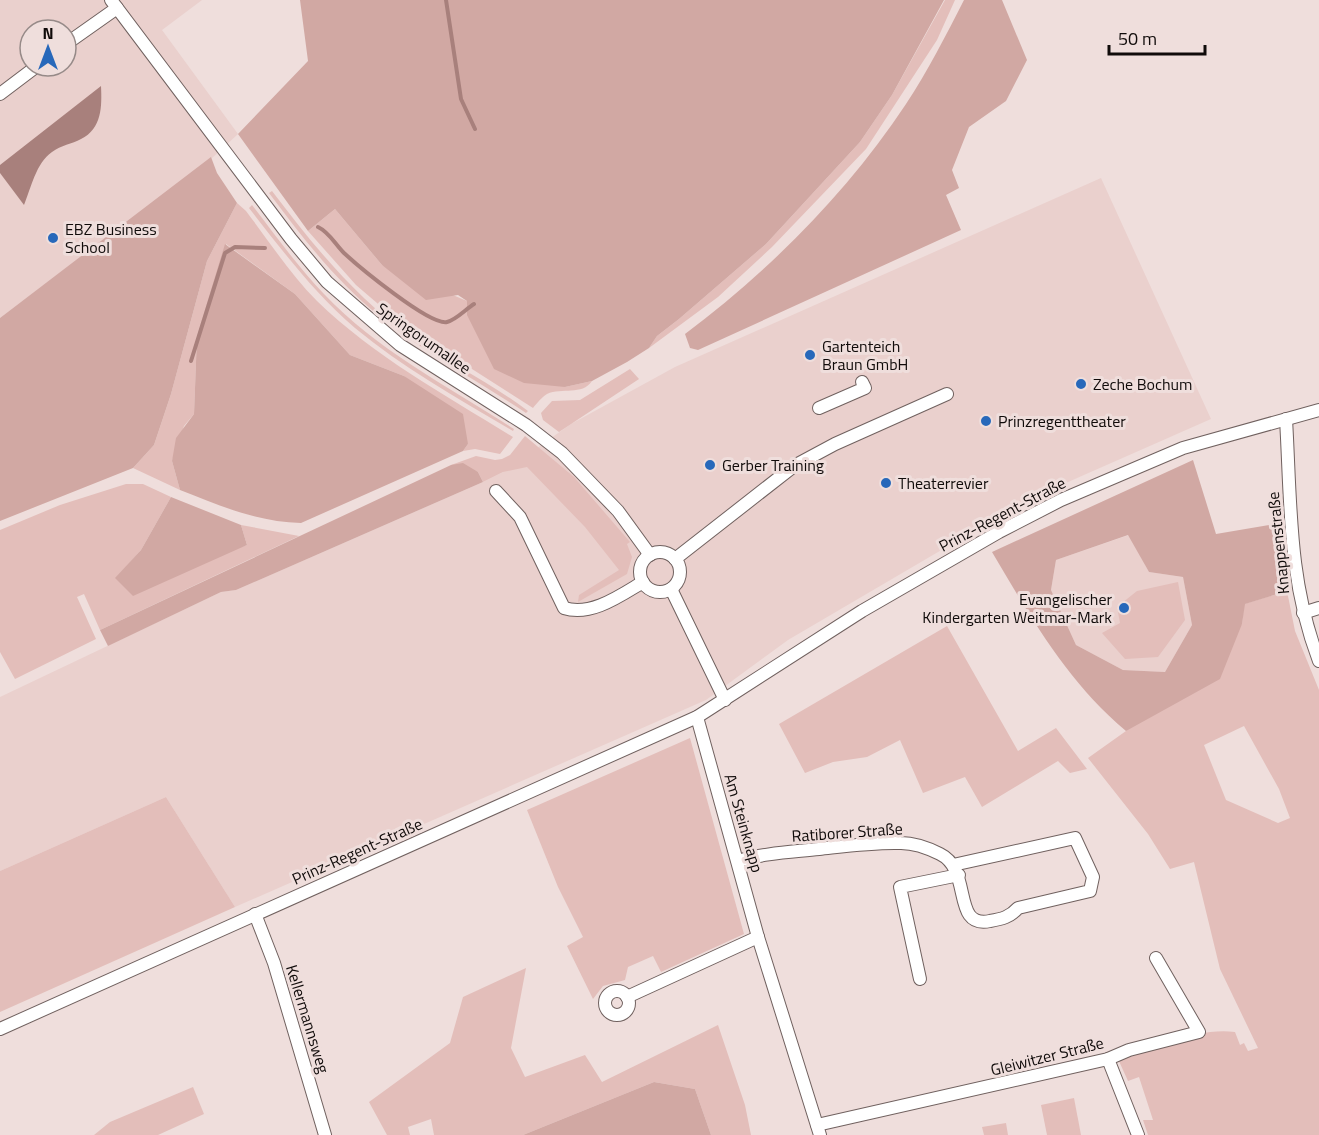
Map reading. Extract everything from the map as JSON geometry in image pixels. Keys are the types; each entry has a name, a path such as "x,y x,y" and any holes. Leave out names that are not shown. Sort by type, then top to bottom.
{"street":[{"name":"Springorumallee","path":"78,34 114,4 291,239 327,282 400,345 526,425 562,453 618,511 650,555"},
{"path":"0,94 21,78"},
{"path":"819,408 864,388 862,382"},
{"path":"675,560 794,466 835,444 947,394"},
{"name":"Prinz-Regent-Straße","path":"0,1029 697,717 862,611 999,532 1061,500 1183,448 1319,410"},
{"name":"Knappenstraße","path":"1286,419 1290,535 1297,589 1319,661"},
{"path":"496,491 520,517 564,608 583,611 643,582"},
{"path":"666,553 675,560 680,573 679,579 671,589 653,591 643,582 642,566 650,555 666,553"},
{"path":"671,589 725,700"},
{"path":"1303,613 1319,608"},
{"name":"Am Steinknapp","path":"697,717 758,937 819,1130"},
{"path":"920,979 900,887 956,870 1075,838 1093,877 1090,891 1018,908 1011,916 982,923 974,922 967,916 956,870"},
{"name":"Ratiborer Straße","path":"738,861 757,855 903,843 934,851 946,857 956,870"},
{"name":"Kellermannsweg","path":"255,914 274,963 325,1135"},
{"path":"627,998 758,937"},
{"name":"Gleiwitzer Straße","path":"819,1130 1108,1059 1128,1050 1199,1032 1156,958"},
{"path":"1108,1059 1138,1135"}],"shaded area":[{"name":"EBZ Business School","path":"0,0 202,0 162,30 238,134 212,158 0,318"},
{"path":"300,0 944,0 892,95 860,142 766,244 657,336 649,348 592,381 565,387 524,383 494,369 467,315 467,301 458,295 426,300 382,265 335,209 308,231 238,134 308,61"},
{"path":"945,0 955,0 937,40 866,149 772,247 718,297 649,348 657,336 766,244 860,142 892,95"},
{"path":"964,0 1002,0 1027,60 1006,101 969,127 952,170 959,188 946,195 961,230 698,350 690,348 685,334 777,257 833,199 859,168 914,91"},
{"path":"101,86 101,109 97,123 88,135 59,148 46,157 35,176 24,205 0,173 0,165"},
{"path":"211,157 217,173 237,203 207,261 171,394 154,445 133,468 0,521 0,318"},
{"path":"1101,178 1211,419 1025,501 788,640 706,700 235,907 166,797 0,871 0,697 221,592 236,590 483,482 503,472 571,424 675,367"},
{"path":"272,191 336,269 371,305 411,337 528,411 526,413 432,354 362,302 294,226 269,193"},
{"path":"237,203 246,211 298,280 339,321 411,374 513,437 500,454 475,449 463,451 468,444 404,376 350,355 295,294 226,244 197,336 194,414 184,426 172,461 180,490 133,468 154,445 171,394 207,261"},
{"path":"252,205 305,273 345,314 391,351 514,429 513,431 412,370 355,328 299,271 249,208"},
{"path":"335,209 382,265 467,301 565,387 592,381 588,386 577,390 547,394 533,408 414,332 356,285 308,231"},
{"path":"225,244 295,294 350,355 404,376 463,414 468,444 463,451 301,523 254,516 180,490 172,461 176,438 194,414 197,336"},
{"path":"630,369 639,379 559,432 543,420 541,413 552,401 580,400"},
{"path":"525,436 574,477 630,542 627,544 632,557 627,574 578,602 579,595 619,570 585,527 527,467 503,472 483,482 478,472 451,465 476,456 502,459 510,455"},
{"path":"1193,460 1216,534 1275,524 1287,591 1245,604 1242,624 1220,679 1126,731 1086,691 1051,648 992,552","holes":["1128,535 1149,572 1183,577 1192,625 1165,672 1123,670 1076,645 1051,590 1056,560"]},
{"path":"463,463 478,472 483,482 236,590 221,592 108,646 100,630 451,465"},
{"path":"126,484 143,484 171,497 141,550 116,578 123,585 247,545 241,525 299,536 100,630 84,594 77,597 96,639 15,679 0,652 0,530 60,505"},
{"path":"171,497 241,525 247,545 133,596 115,578 141,550"},
{"name":"Evangelischer Kindergarten Weitmar-Mark","path":"1129,535 1149,572 1183,577 1192,625 1165,672 1123,670 1076,645 1051,590 1056,560"},
{"path":"1178,582 1185,620 1158,657 1125,659 1102,633 1120,623 1117,607 1137,591"},
{"path":"1287,591 1295,631 1319,690 1319,1135 1148,1135 1143,1120 1153,1120 1139,1077 1128,1081 1118,1059 1191,1035 1221,1031 1235,1032 1240,1045 1244,1043 1248,1051 1258,1048 1220,969 1194,862 1170,869 1148,834 1088,758 1126,731 1242,624 1244,604","holes":["1244,726 1279,789 1290,818 1278,823 1226,800 1204,745"]},
{"path":"947,626 1018,751 1056,728 1087,769 1070,773 1058,761 982,807 965,777 923,793 900,740 867,757 833,762 805,773 779,724"},
{"path":"690,738 744,934 661,972 653,956 628,967 625,980 603,986 593,999 567,946 583,937 558,887 527,810"},
{"path":"166,797 235,907 0,1012 0,871"},
{"path":"526,968 511,1048 525,1077 585,1055 602,1082 718,1025 745,1105 751,1135 711,1135 695,1089 654,1082 523,1135 434,1135 431,1119 408,1127 410,1135 387,1135 369,1102 450,1043 463,997"},
{"path":"654,1082 695,1089 711,1135 523,1135"},
{"path":"193,1087 204,1114 158,1135 94,1135 110,1122"},
{"path":"1074,1098 1081,1135 1047,1135 1041,1105"},
{"path":"1006,1123 1008,1135 984,1135 982,1127"}],"waterway":[{"path":"446,0 461,99 475,129"},
{"path":"318,227 344,253 394,294 438,321 450,321 474,304"},
{"path":"191,361 225,253 235,247 265,248"}],"place":[{"name":"EBZ Business School","path":"53,238"},
{"name":"Gartenteich Braun GmbH","path":"810,355"},
{"name":"Zeche Bochum","path":"1081,384"},
{"name":"Prinzregenttheater","path":"986,421"},
{"name":"Gerber Training","path":"710,465"},
{"name":"Theaterrevier","path":"886,483"},
{"name":"Evangelischer Kindergarten Weitmar-Mark","path":"1124,608"}]}
